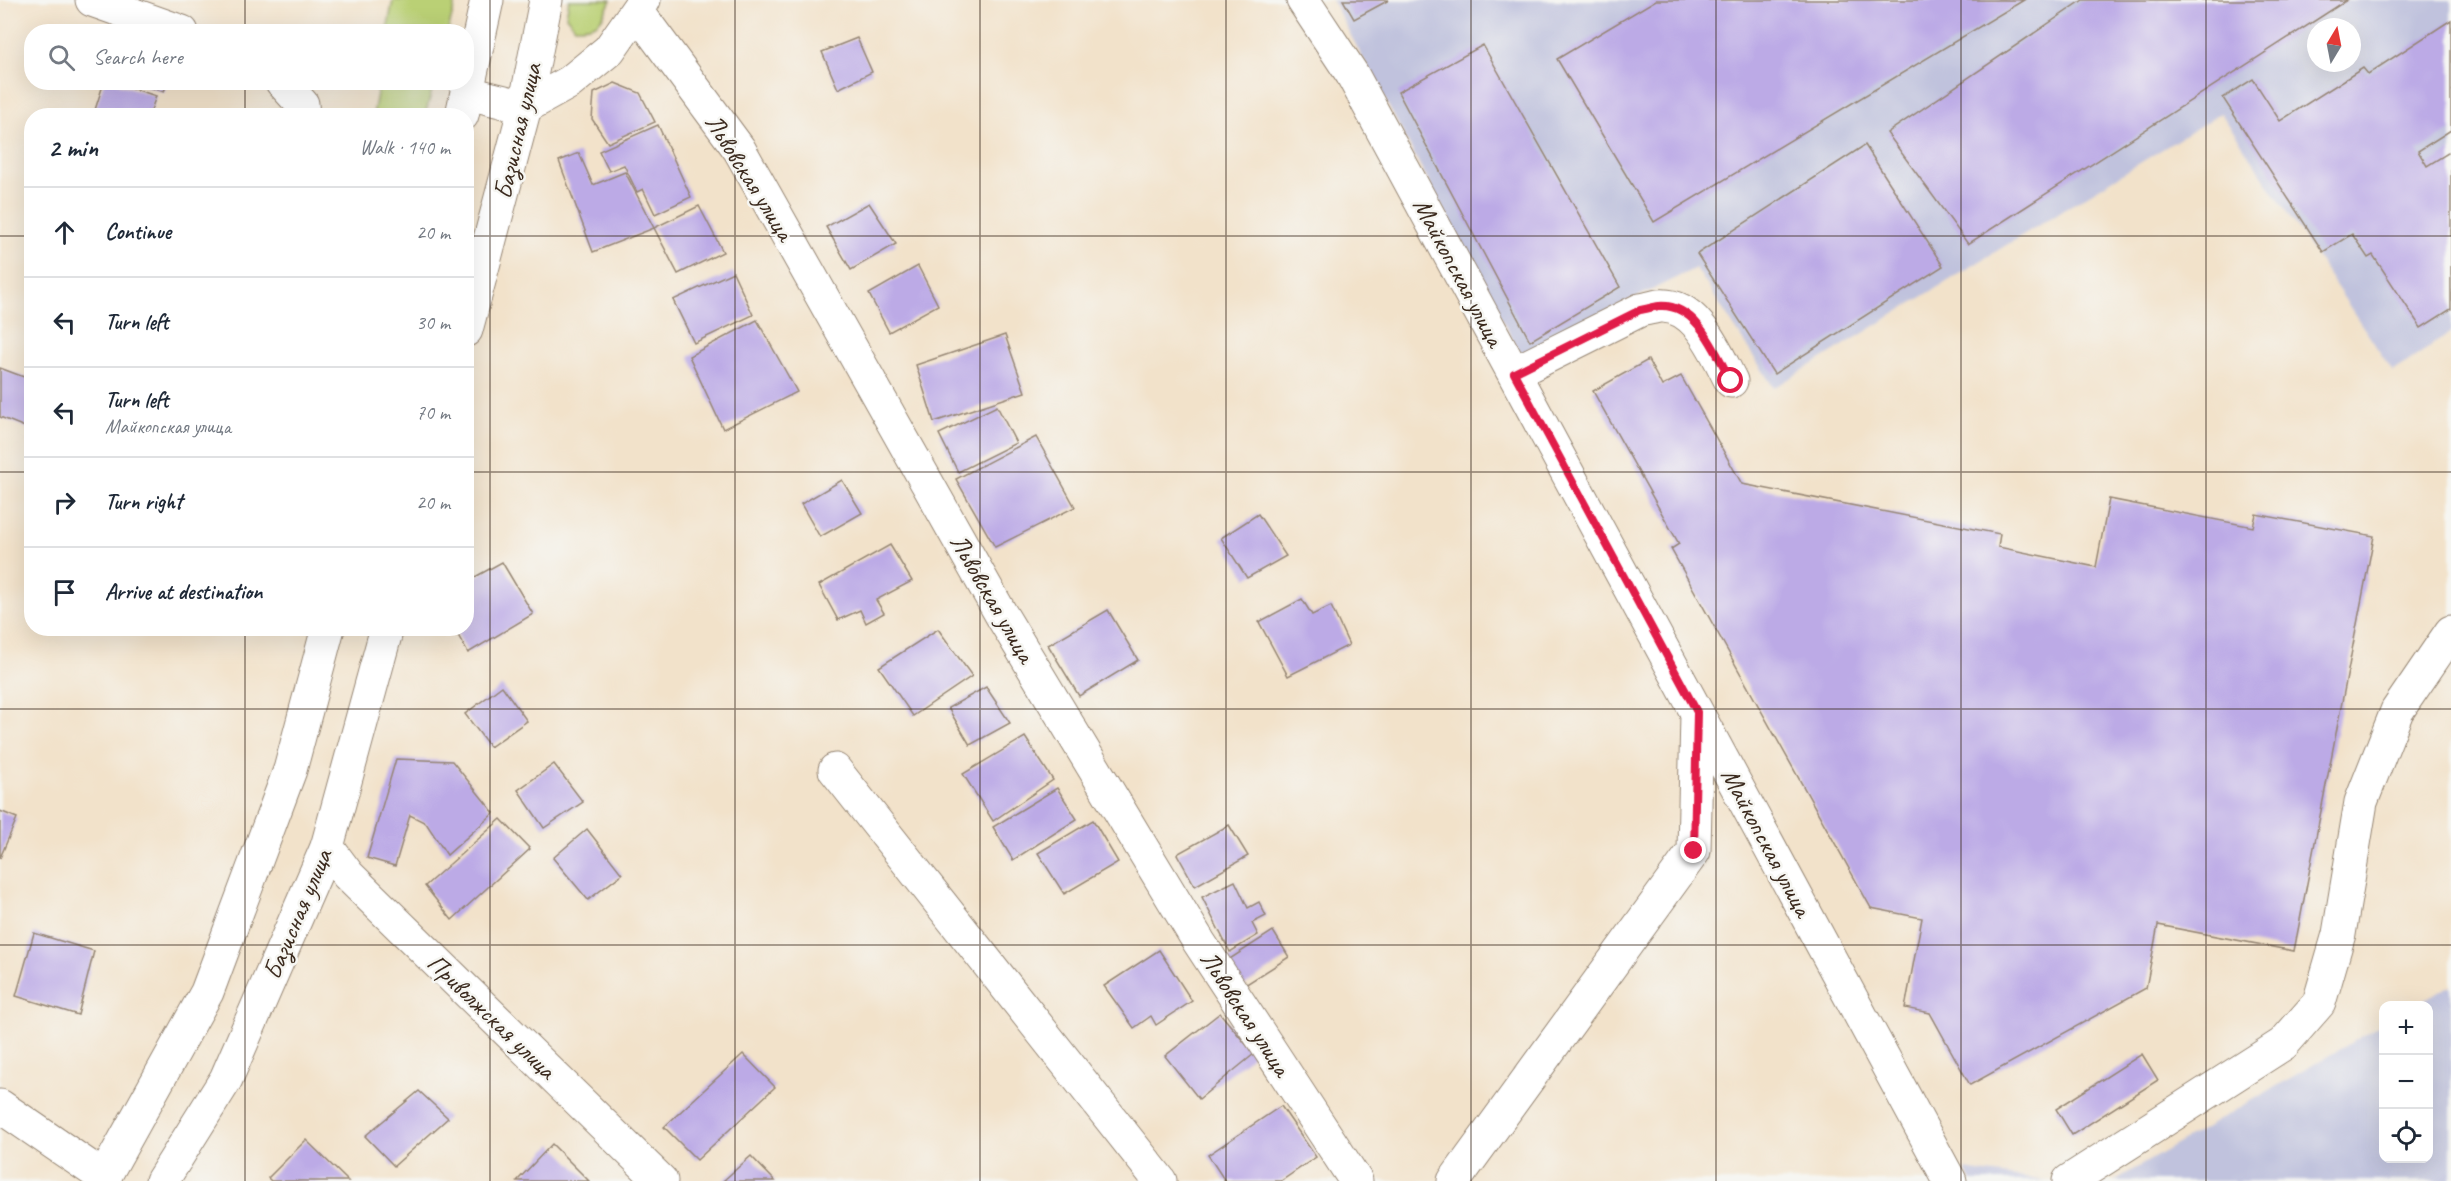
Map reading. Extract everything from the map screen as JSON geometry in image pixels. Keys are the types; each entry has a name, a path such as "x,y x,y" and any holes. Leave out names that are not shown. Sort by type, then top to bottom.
{"street":[{"path":"92,0 160,24"},
{"path":"474,61 487,0"},
{"name":"Базисная улица","path":"474,300 525,107 546,0"},
{"name":"Майкопская улица","path":"1303,0 1352,74 1950,1181"},
{"path":"465,104 525,107 570,82 609,50 640,5"},
{"name":"Львовская улица","path":"640,5 739,149 1002,616 1199,942 1356,1181"},
{"path":"289,90 302,104 302,108"},
{"path":"1514,373 1640,310 1661,306 1685,312 1702,330 1731,381"},
{"path":"2069,1181 2283,1044 2319,1003 2339,934 2361,802 2397,711 2451,632"},
{"name":"Базисная улица","path":"103,1179 207,992 290,770 326,636"},
{"name":"Базисная улица","path":"162,1181 226,1079 327,847 385,636"},
{"path":"1454,1181 1694,851 1697,712"},
{"path":"835,771 1160,1181"},
{"name":"Приволжская улица","path":"327,847 348,875 662,1181"},
{"path":"0,1106 103,1179"}],"shaded area":[{"path":"1332,0 2451,0 2451,332 2393,372 2221,113 1774,388 1696,268 1537,346 1533,378"},
{"path":"2451,985 2451,1181 2114,1181 2379,1026 2379,1163 2433,1163 2433,1001 2423,1001"},
{"path":"1964,1170 2048,1181 1972,1181"}],"green space":[{"path":"393,0 456,0 450,24 388,24"},
{"path":"569,0 611,0 599,22 590,26 575,27 566,16"},
{"path":"378,90 432,90 427,108 374,108"}],"building":[{"path":"1343,0 1389,0 1354,19"},
{"path":"1656,0 2024,0 1654,222 1557,59"},
{"path":"2083,0 2347,0 2319,18 2307,18 2307,26 1968,244 1887,133"},
{"path":"2451,20 2451,130 2418,151 2427,166 2451,151 2451,309 2421,328 2373,255 2368,258 2352,234 2323,252 2223,98 2253,79 2280,121 2357,72 2361,72 2363,68 2368,74"},
{"path":"857,38 872,72 838,89 822,52"},
{"path":"1483,45 1620,287 1530,341 1398,92"},
{"path":"615,83 640,93 655,122 608,143 592,119 594,93"},
{"path":"101,90 138,90 156,96 152,108 96,108"},
{"path":"658,125 691,197 655,214 643,189 637,192 624,165 609,171 599,151"},
{"path":"1865,145 1943,266 1774,374 1697,254"},
{"path":"579,153 593,185 625,172 654,228 593,252 559,161"},
{"path":"869,203 896,244 851,270 826,227"},
{"path":"699,206 723,252 678,274 654,228"},
{"path":"918,266 938,305 889,332 869,294"},
{"path":"733,272 753,315 694,343 673,300"},
{"path":"757,320 797,392 723,429 689,356"},
{"path":"1005,335 1025,392 934,422 916,365"},
{"path":"1648,360 1662,386 1681,376 1742,484 2000,534 1998,547 2096,567 2109,499 2253,527 2256,514 2374,536 2294,951 2158,925 2146,988 1970,1085 1930,1013 1905,1008 1922,918 1871,908 1671,549 1679,544 1593,391"},
{"path":"0,368 24,377 24,427 0,417"},
{"path":"997,406 1016,443 958,472 939,434"},
{"path":"1036,437 1075,507 995,547 956,479"},
{"path":"842,480 862,513 820,537 801,504"},
{"path":"1258,514 1286,556 1247,578 1221,538"},
{"path":"890,545 912,581 876,600 884,613 866,623 860,610 838,620 819,585"},
{"path":"502,562 533,614 468,653 458,636 474,636 474,578"},
{"path":"1302,599 1312,615 1331,606 1349,645 1288,676 1259,622"},
{"path":"1108,610 1138,660 1079,696 1048,645"},
{"path":"938,629 972,676 913,716 879,667"},
{"path":"502,686 527,721 490,747 465,714"},
{"path":"986,687 1010,723 970,745 948,708"},
{"path":"1025,737 1053,780 993,821 963,774"},
{"path":"396,759 452,761 494,813 447,855 426,823 410,815 395,866 367,858"},
{"path":"554,764 583,802 544,828 518,790"},
{"path":"1057,788 1077,819 1013,860 993,827"},
{"path":"0,811 17,818 0,858"},
{"path":"501,819 530,849 452,920 425,886"},
{"path":"1093,820 1118,862 1064,894 1038,853"},
{"path":"1229,825 1248,856 1195,886 1177,854"},
{"path":"587,829 622,874 588,900 553,858"},
{"path":"1235,881 1248,908 1259,902 1266,916 1252,923 1258,935 1230,952 1202,897"},
{"path":"1273,931 1289,957 1242,987 1225,962"},
{"path":"34,933 94,951 78,1015 16,996"},
{"path":"1159,950 1192,1001 1156,1025 1151,1016 1134,1028 1104,986"},
{"path":"1220,1013 1254,1054 1199,1099 1165,1056"},
{"path":"743,1054 775,1087 697,1160 664,1127"},
{"path":"2142,1054 2158,1080 2072,1135 2056,1109"},
{"path":"419,1091 448,1118 394,1166 365,1136"},
{"path":"1281,1106 1316,1157 1281,1181 1225,1181 1208,1155"},
{"path":"306,1140 348,1181 271,1181 268,1178"},
{"path":"552,1144 589,1181 517,1181"},
{"path":"751,1156 775,1181 723,1181"}],"route":[{"path":"1694,851 1697,712 1514,373 1640,310 1661,306 1685,312 1702,330 1731,381"}]}
